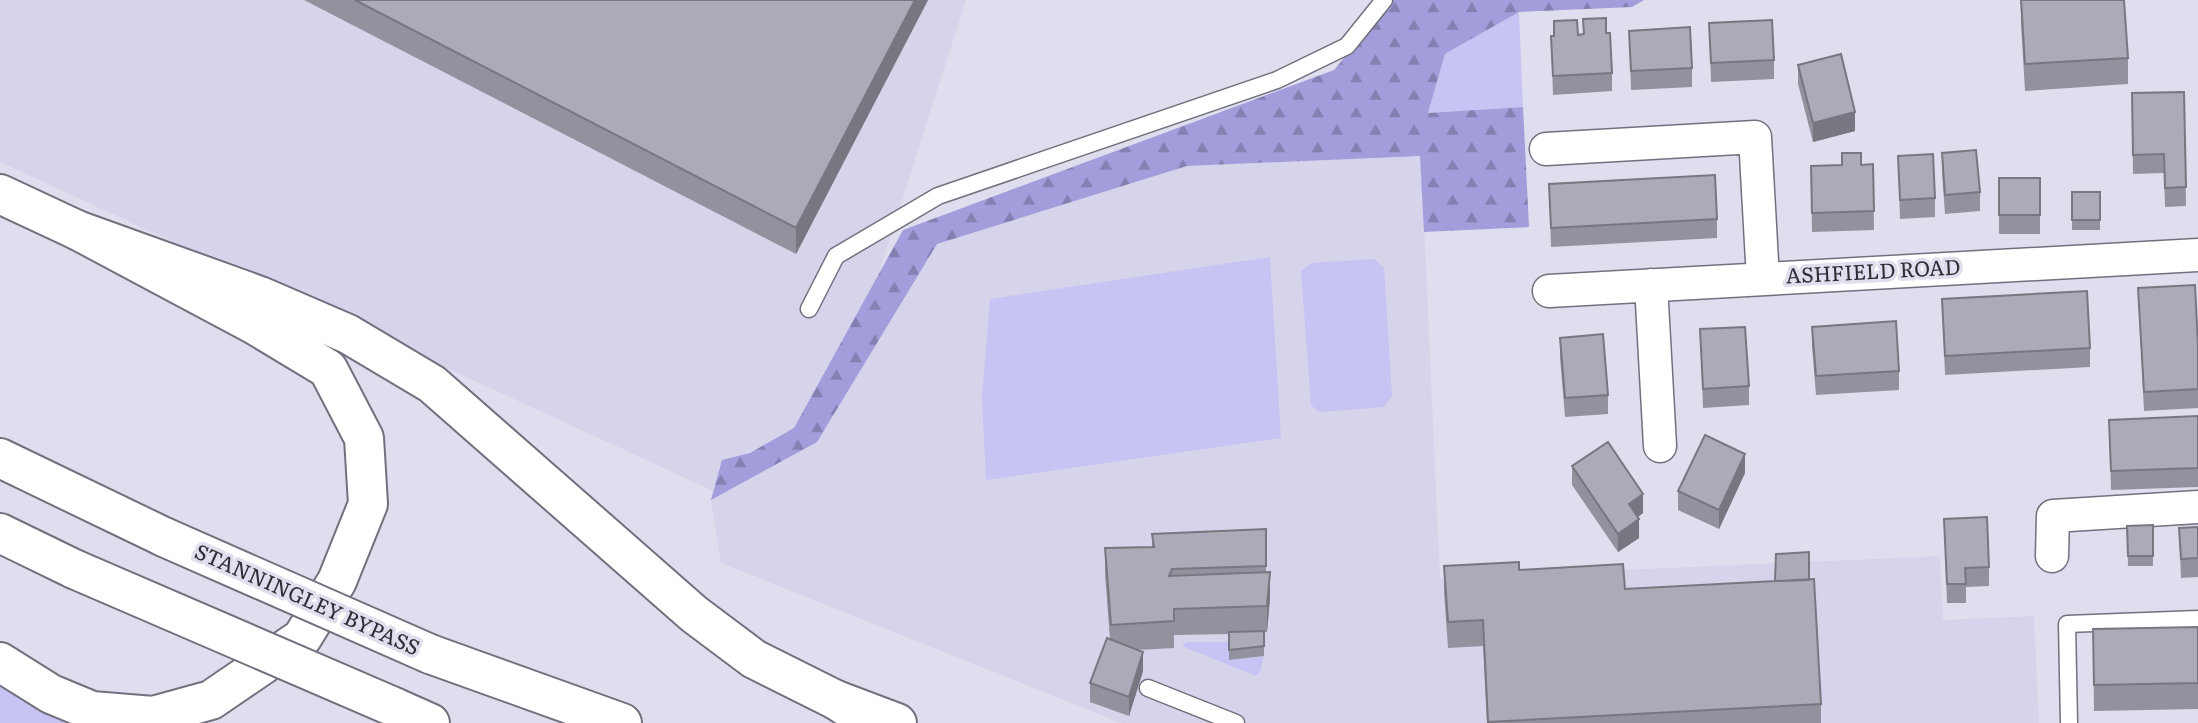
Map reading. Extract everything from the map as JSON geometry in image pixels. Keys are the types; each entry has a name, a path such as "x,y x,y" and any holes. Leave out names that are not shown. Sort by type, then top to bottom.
{"main road":[{"path":"0,194 77,230 255,325 328,369 364,438 368,504 337,581 302,638 211,700 153,716 92,711 51,694 0,662"},
{"path":"77,230 260,296 348,334 432,384 694,614 754,659 836,700 897,723"},
{"name":"STANNINGLEY BYPASS","path":"0,458 164,537 430,654 622,723"},
{"path":"0,533 74,569 430,723"},
{"path":"836,700 872,723"}],"street":[{"path":"1546,149 1755,138 1763,279"},
{"name":"ASHFIELD ROAD","path":"1549,291 2198,254"},
{"path":"1651,285 1660,446"},
{"path":"2052,556 2053,516 2198,507"}],"lane":[{"path":"809,309 836,256 938,196 1277,80 1347,46 1384,0"},
{"path":"2069,723 2067,624 2198,618"},
{"path":"1148,688 1236,723"}],"shaded area":[{"path":"0,0 966,0 834,413 936,244 1187,166 1421,156 1440,578 1940,556 1943,620 2034,616 2039,723 1121,723 721,563 711,500 720,494 0,162"},
{"path":"1519,12 1523,107 1428,113 1445,54"},
{"path":"1270,257 1281,438 986,480 982,398 990,299"},
{"path":"1374,259 1384,268 1392,396 1384,407 1319,412 1311,405 1301,271 1311,263"},
{"path":"1186,642 1229,642 1229,660 1264,656 1260,672 1256,676 1182,646"},
{"path":"0,662 74,723 0,723"}],"green space":[{"path":"1392,0 1644,0 1632,7 1519,12 1445,54 1428,113 1523,107 1529,227 1424,232 1420,156 1187,166 937,244 817,442 711,500 722,460 750,453 794,428 903,230 1334,70"}],"building":[{"path":"355,0 915,0 796,228"},
{"path":"2021,0 2124,0 2128,58 2025,64"},
{"path":"1606,18 1606,33 1610,33 1612,73 1553,76 1551,36 1554,36 1554,21 1577,20 1578,35 1584,34 1583,19"},
{"path":"1772,20 1774,60 1711,63 1709,23"},
{"path":"1690,27 1692,68 1631,71 1629,31"},
{"path":"1841,54 1855,112 1813,123 1798,65"},
{"path":"2184,92 2186,187 2165,188 2164,154 2133,155 2132,93"},
{"path":"1976,150 1980,192 1945,195 1942,153"},
{"path":"1842,153 1861,153 1861,165 1873,164 1874,211 1812,213 1811,166 1842,165"},
{"path":"1933,154 1935,198 1900,200 1898,156"},
{"path":"1715,175 1717,219 1551,228 1549,184"},
{"path":"1999,178 2040,178 2040,215 1999,215"},
{"path":"2072,192 2100,192 2100,220 2072,220"},
{"path":"2195,285 2198,389 2144,392 2138,288"},
{"path":"2087,291 2090,348 1945,356 1942,299"},
{"path":"1896,321 1899,371 1816,376 1812,327"},
{"path":"1745,327 1749,386 1703,389 1700,329"},
{"path":"1603,334 1608,395 1565,398 1560,338"},
{"path":"2198,416 2198,468 2111,471 2109,420"},
{"path":"1705,435 1745,454 1719,510 1678,491"},
{"path":"1608,442 1643,494 1629,504 1639,519 1618,534 1572,466"},
{"path":"1987,517 1989,567 1965,568 1966,584 1947,584 1944,519"},
{"path":"2153,525 2153,556 2128,556 2127,526"},
{"path":"2198,527 2198,558 2181,559 2179,528"},
{"path":"1266,529 1266,566 1172,569 1169,576 1270,572 1267,606 1174,609 1174,621 1111,625 1105,548 1154,547 1152,534"},
{"path":"1809,552 1809,580 1775,581 1776,554"},
{"path":"1519,562 1519,570 1623,564 1625,589 1814,579 1821,704 1488,722 1483,620 1448,622 1444,566"},
{"path":"2198,627 2198,683 2094,685 2093,629"},
{"path":"1264,631 1264,646 1229,650 1229,632"},
{"path":"1107,638 1143,652 1129,697 1090,683"}]}
